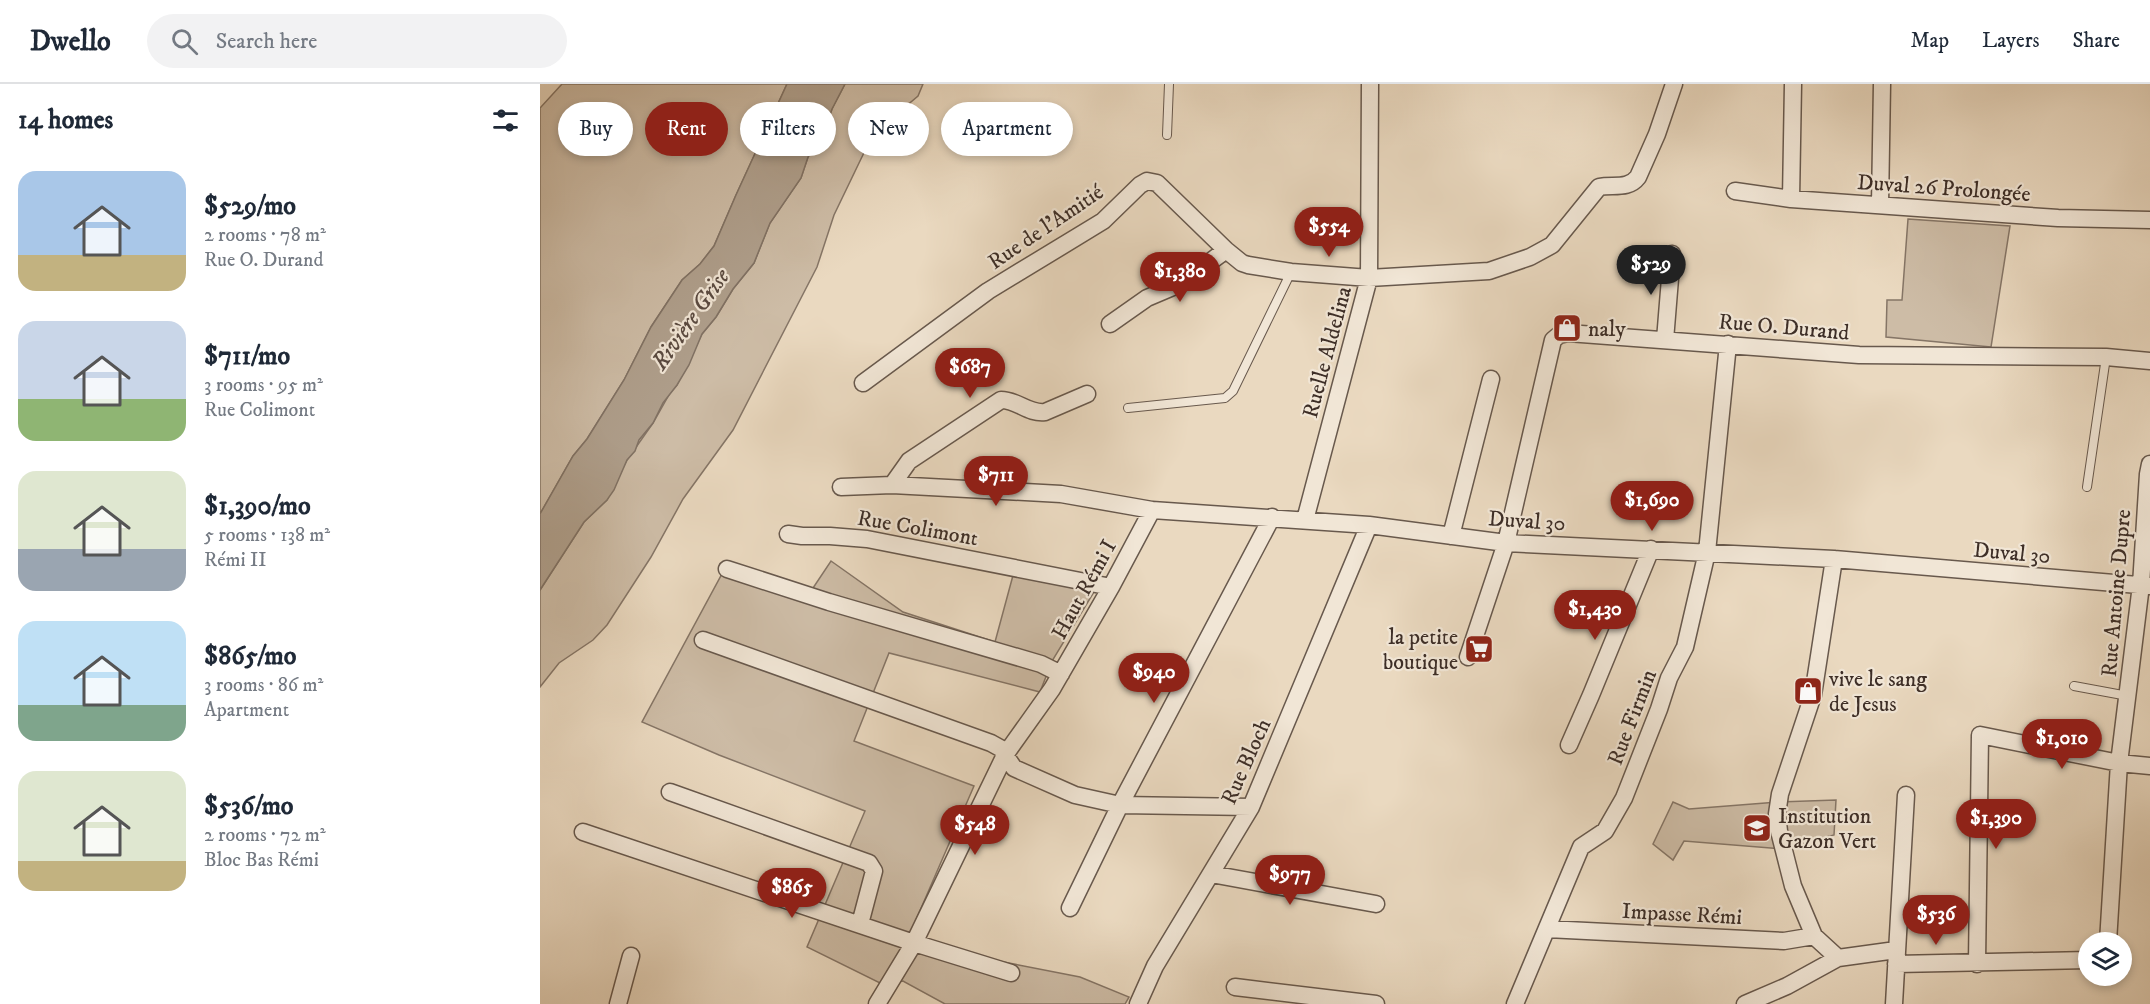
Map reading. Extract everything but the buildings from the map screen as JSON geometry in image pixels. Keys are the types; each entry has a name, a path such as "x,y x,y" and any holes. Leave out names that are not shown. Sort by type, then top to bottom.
{"street":[{"name":"Ruelle Aldelina","path":"1305,520 1369,278 1370,84"},
{"name":"Rue de l'Amitié","path":"862,383 988,291 1103,221 1147,181 1157,183 1226,250 1248,266 1369,278 1489,271 1530,257 1552,245 1599,187 1629,186 1638,177 1657,134 1674,84"},
{"path":"1791,199 1793,84"},
{"path":"1880,206 1882,84"},
{"name":"Duval 26 Prolongée","path":"1735,191 1791,199 1880,206 2058,218 2150,219"},
{"path":"1110,324 1147,298 1180,284 1226,250"},
{"path":"1665,340 1672,254"},
{"name":"Rue O. Durand","path":"1506,543 1553,340 1558,335 1568,333 1859,355 2106,357 2150,361"},
{"name":"Rue Firmin","path":"1547,929 1581,847 1605,831 1624,798 1669,678 1685,647 1707,552 1728,344"},
{"path":"1451,536 1491,379"},
{"path":"892,485 909,461 1001,400 1016,402 1030,412 1045,412 1087,394"},
{"name":"Rue Antoine Dupre","path":"2109,932 2119,763 2146,586 2150,464"},
{"name":"Duval 30","path":"841,487 892,485 1061,494 1152,510 1369,525 1506,543 1834,559 2146,586"},
{"name":"Haut Rémi I","path":"877,1004 914,943 1005,755 1061,674 1152,510"},
{"path":"1070,908 1120,805 1272,518"},
{"name":"Rue Bloch","path":"1138,1004 1155,966 1251,807 1369,525"},
{"name":"Rue Colimont","path":"788,534 802,537 830,536 867,539 1111,587"},
{"path":"1468,657 1506,543"},
{"path":"1569,745 1592,695 1651,549"},
{"path":"1834,559 1813,695 1780,794 1776,814 1794,886 1814,936 1838,958"},
{"path":"727,569 829,602 1018,656 1061,674"},
{"path":"703,640 991,742 1000,748 1014,768 1023,774 1075,795 1120,805 1251,807"},
{"path":"1977,964 1980,735 2119,763 2150,766"},
{"path":"670,792 869,863 873,866 874,871 860,924"},
{"path":"1894,1004 1906,795"},
{"path":"584,832 1011,974"},
{"path":"1210,874 1376,904"},
{"path":"1515,1004 1547,929"},
{"name":"Impasse Rémi","path":"1547,929 1784,940 1814,936"},
{"path":"618,1004 631,956"},
{"path":"1745,1004 1787,986 1838,958 1896,957 1977,964 2078,960"},
{"path":"1235,987 1376,1004"}],"lane":[{"path":"1167,135 1168,84"},
{"path":"1128,408 1229,396 1291,272"},
{"path":"2087,487 2106,357"},
{"path":"2074,686 2128,696"}],"shaded area":[{"path":"562,84 787,84 779,102 740,102 740,156 754,156 714,246 700,264 682,280 651,327 624,380 587,439 573,456 540,514 540,108"},
{"path":"845,84 923,84 918,96 911,102 848,102 848,156 862,156 834,215 817,267 733,430 683,499 651,557 607,625 593,640 559,663 540,687 540,590 584,522 607,500 627,460 677,385 702,334 754,263 770,223 801,178 809,156 836,156 836,102"},
{"path":"1908,219 2010,226 1991,347 1886,337 1887,300 1902,300"},
{"path":"831,561 903,612 995,642 1015,568 1097,587 1052,661 1040,692 889,653 854,741 974,786 906,943 1080,977 1129,997 1125,1004 945,1004 903,981 884,985 807,947 865,811 719,755 642,722 723,572 807,597"},
{"path":"1836,800 1834,835 1782,849 1684,841 1673,860 1653,844 1673,802 1689,809"}],"water":[{"path":"787,84 845,84 836,102 779,102"},
{"name":"Rivière Grise","path":"754,156 809,156 801,178 770,223 754,263 702,334 689,365 627,460 614,490 584,522 540,590 540,514 573,456 587,439 624,380 651,327 682,280 700,264 714,246"}],"place":[{"name":"naly","path":"1567,328"},
{"name":"la petite boutique","path":"1479,649"},
{"name":"vive le sang de Jesus","path":"1808,691"},
{"name":"Institution Gazon Vert","path":"1757,828"}]}
